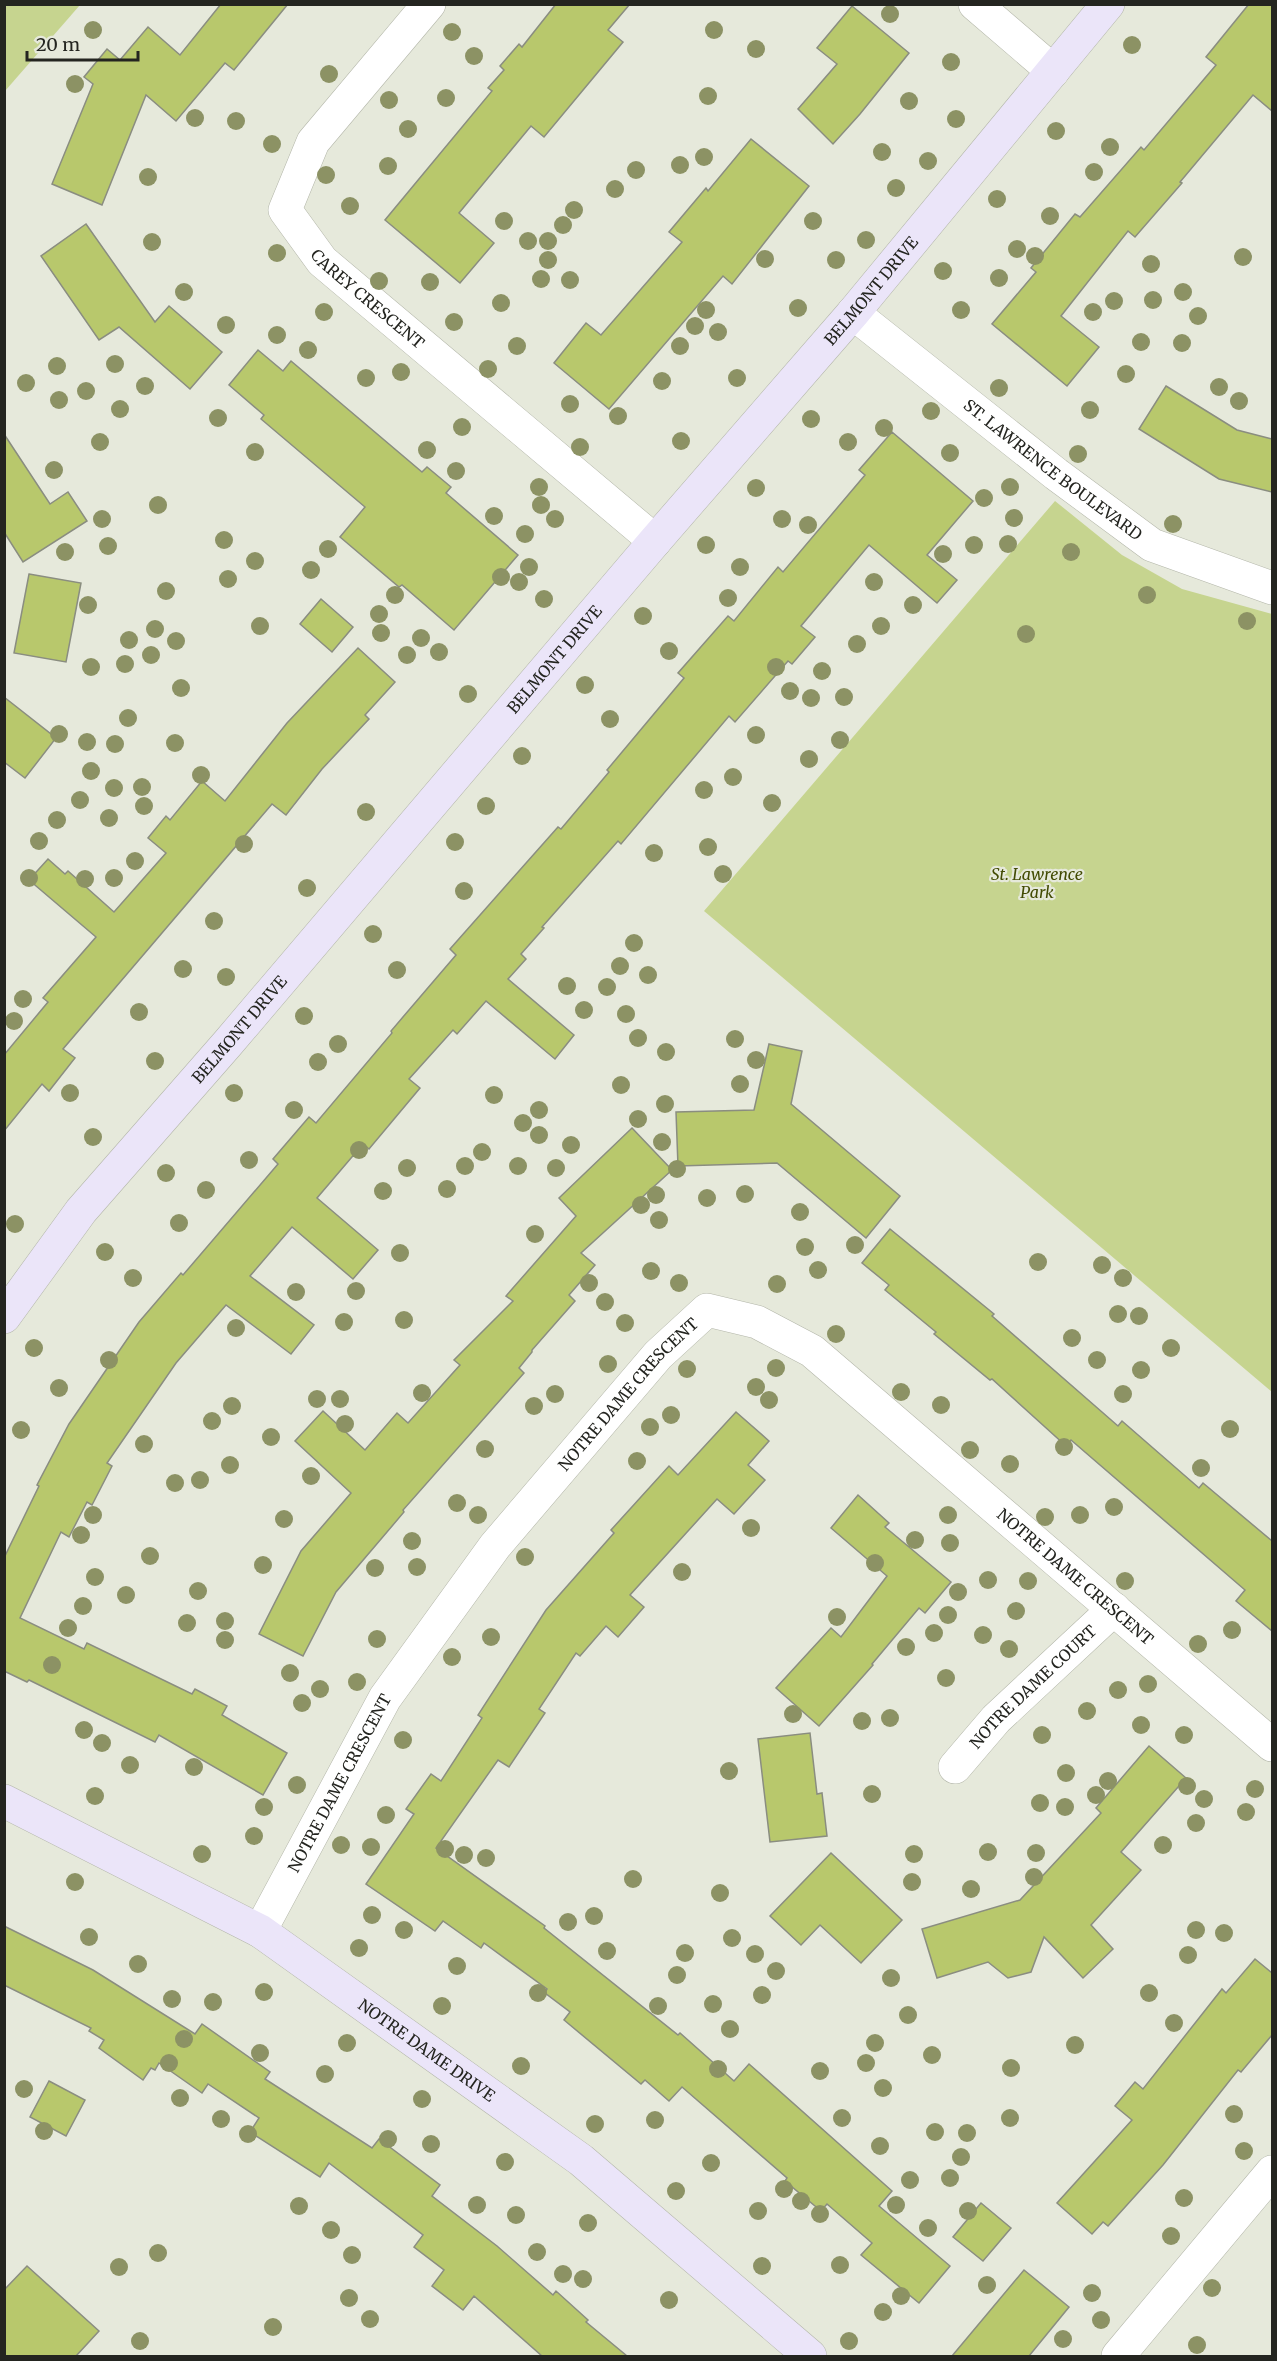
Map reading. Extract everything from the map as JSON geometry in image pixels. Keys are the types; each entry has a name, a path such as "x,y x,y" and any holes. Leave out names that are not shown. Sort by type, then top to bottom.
{"street":[{"name":"CAREY CRESCENT","path":"429,4 313,142 285,210 322,261 655,541"},
{"path":"975,4 1053,71"},
{"name":"BELMONT DRIVE","path":"4,1317 81,1211 228,1043 655,541 853,313 1108,4"},
{"name":"ST. LAWRENCE BOULEVARD","path":"853,313 1056,474 1152,546 1272,588"},
{"name":"NOTRE DAME CRESCENT","path":"260,1931 386,1698 399,1679 495,1546 658,1355 707,1310 757,1322 812,1351 1272,1744"},
{"name":"NOTRE DAME COURT","path":"955,1767 996,1719 1114,1609"},
{"name":"NOTRE DAME DRIVE","path":"4,1801 260,1931 581,2160 810,2356"},
{"path":"1118,2356 1272,2172"}],"green space":[{"path":"4,5 80,5 5,91"},
{"name":"St. Lawrence Park","path":"1055,501 1122,555 1182,589 1272,614 1272,1392 704,911"}],"building":[{"path":"221,4 288,4 234,70 225,63 176,121 146,95 102,205 52,184 93,84 84,77 107,49 120,60 148,27 180,55"},
{"path":"556,4 630,4 608,30 623,42 544,137 531,126 459,213 494,243 460,283 385,220 492,91 488,88 504,70 500,66 519,44 522,47"},
{"path":"1249,4 1272,4 1272,111 1253,95 1135,237 1128,231 1061,316 1099,347 1067,386 992,324 1036,272 1031,268 1075,214 1080,217 1141,147 1144,150 1216,65 1206,57"},
{"path":"852,6 909,53 833,144 798,109 837,64 817,48"},
{"path":"751,139 809,186 732,284 723,276 609,409 554,363 586,323 601,335 682,242 669,232 706,188 708,191"},
{"path":"86,224 155,322 169,306 222,352 190,389 119,327 99,340 41,256"},
{"path":"258,350 283,371 291,361 422,472 427,467 451,487 446,493 518,555 454,630 402,585 399,587 340,537 365,507 261,419 264,415 229,385"},
{"path":"1166,386 1237,430 1272,439 1272,492 1219,479 1139,429"},
{"path":"892,432 973,501 927,555 957,580 937,603 869,545 801,626 815,637 792,664 788,661 735,722 729,716 621,844 618,841 521,954 526,959 508,979 574,1035 555,1059 486,1001 457,1034 453,1030 409,1079 420,1088 369,1149 363,1144 317,1198 378,1250 353,1279 292,1227 250,1276 314,1325 291,1354 226,1305 176,1363 107,1463 112,1466 92,1505 87,1502 69,1537 61,1532 20,1618 84,1649 87,1643 192,1694 195,1689 227,1706 222,1715 287,1753 263,1795 159,1735 155,1742 29,1680 27,1682 4,1671 4,1558 39,1486 37,1485 69,1424 139,1322 181,1273 183,1275 278,1164 273,1159 309,1117 316,1123 392,1033 391,1031 456,955 450,949 558,827 561,829 609,772 607,770 684,678 678,673 728,616 734,621 778,567 783,572 865,475 859,470"},
{"path":"4,434 50,504 68,492 87,521 23,562 4,532"},
{"path":"29,574 81,583 66,662 14,653"},
{"path":"321,599 353,627 332,652 300,624"},
{"path":"358,648 395,682 365,715 369,719 322,769 286,815 272,804 63,1049 75,1058 49,1091 42,1084 4,1131 4,1055 48,1002 43,998 96,937 29,880 48,859 65,874 68,871 114,912 166,853 148,838 166,816 170,820 202,781 225,801 287,723"},
{"path":"4,697 56,738 25,778 4,762"},
{"path":"769,1044 802,1051 791,1104 900,1196 866,1238 777,1163 678,1166 676,1112 754,1110"},
{"path":"632,1128 672,1170 581,1253 595,1265 569,1295 575,1301 519,1368 524,1373 403,1510 404,1512 336,1592 303,1656 259,1634 301,1551 351,1493 295,1441 323,1411 365,1450 397,1413 408,1423 460,1365 454,1360 513,1301 506,1296 576,1216 559,1198"},
{"path":"890,1229 994,1314 992,1316 1118,1426 1122,1421 1199,1488 1203,1483 1272,1541 1272,1631 1236,1601 1245,1590 1071,1440 1066,1446 992,1379 990,1380 934,1334 936,1332 885,1290 889,1285 862,1263"},
{"path":"736,1412 769,1441 748,1465 765,1480 734,1514 717,1499 630,1595 644,1607 618,1637 606,1626 580,1656 576,1653 539,1709 545,1713 509,1767 498,1760 436,1848 545,1926 544,1928 678,2035 680,2033 734,2081 749,2064 892,2191 879,2206 950,2266 919,2303 861,2255 872,2243 827,2204 821,2211 785,2181 787,2178 682,2087 669,2101 645,2080 641,2084 564,2020 570,2012 545,1993 547,1989 484,1943 481,1948 443,1921 435,1931 366,1884 414,1814 406,1809 431,1774 441,1781 482,1718 478,1715 546,1610 614,1533 611,1530 669,1466 678,1475"},
{"path":"858,1495 889,1523 885,1527 951,1582 925,1613 919,1608 819,1726 776,1688 831,1628 841,1637 887,1576 831,1528"},
{"path":"810,1733 817,1794 822,1793 827,1836 770,1842 758,1739"},
{"path":"1149,1746 1186,1778 1121,1852 1141,1870 1091,1925 1113,1949 1083,1978 1044,1937 1031,1972 1008,1978 988,1962 937,1978 922,1929 1020,1900 1101,1813 1096,1808"},
{"path":"831,1853 902,1920 861,1963 820,1925 801,1945 770,1916"},
{"path":"4,1926 93,1970 195,2034 202,2024 270,2072 265,2079 372,2148 379,2139 440,2185 432,2196 497,2246 553,2295 556,2291 588,2320 586,2322 627,2356 542,2356 474,2296 463,2310 432,2286 444,2270 414,2247 423,2235 329,2163 320,2177 250,2132 259,2118 208,2084 202,2093 159,2063 155,2070 151,2068 143,2080 99,2048 104,2040 89,2031 91,2028 4,1985"},
{"path":"1255,1959 1272,1973 1272,2035 1241,2072 1238,2070 1163,2165 1108,2226 1103,2222 1092,2234 1057,2203 1132,2120 1115,2106 1135,2082 1143,2089 1222,1989 1226,1993"},
{"path":"49,2081 85,2100 66,2136 30,2117"},
{"path":"981,2203 1011,2228 983,2261 953,2237"},
{"path":"27,2266 99,2331 76,2356 4,2356 4,2290"},
{"path":"1024,2270 1069,2307 1029,2356 952,2356"}]}
